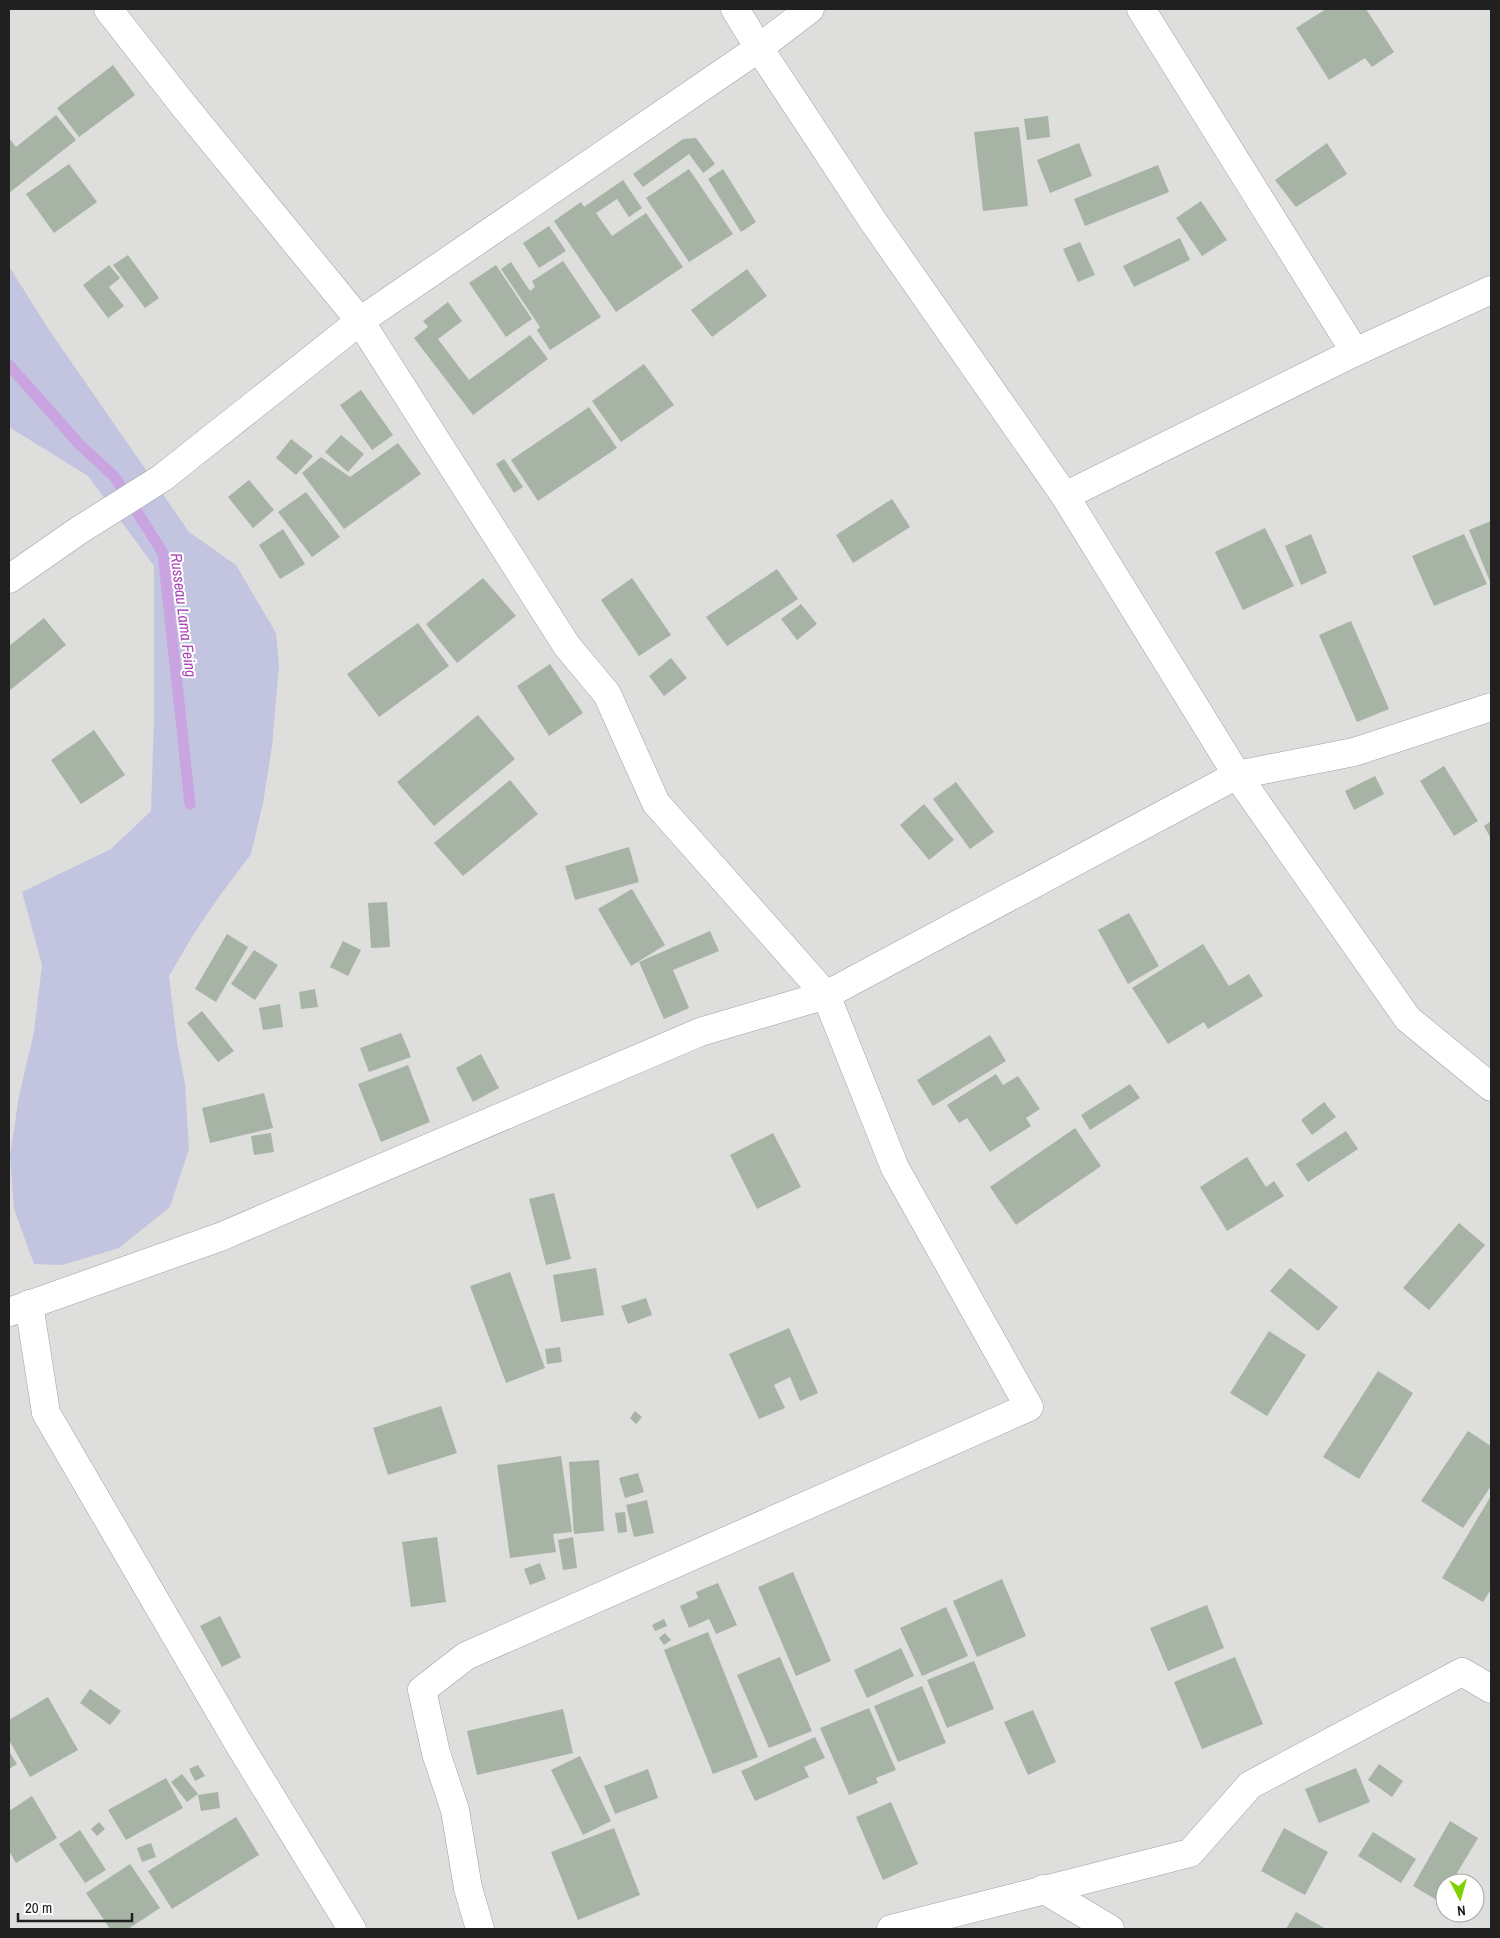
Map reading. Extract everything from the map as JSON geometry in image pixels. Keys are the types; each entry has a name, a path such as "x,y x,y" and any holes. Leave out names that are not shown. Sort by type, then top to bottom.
{"street":[{"path":"108,9 190,113 360,321 567,646 607,694 656,803 826,995 895,1168 1029,1407 466,1656 422,1690 436,1753 455,1810 468,1888 480,1929"},
{"path":"735,9 873,221 1065,496 1237,775 1408,1019 1491,1088"},
{"path":"9,579 162,478 360,321 759,48 810,9"},
{"path":"1141,9 1355,352"},
{"path":"1065,496 1355,352 1491,290"},
{"path":"352,1929 236,1741 46,1413 19,1308 220,1237 700,1032 826,995 1237,775 1354,752 1491,707"},
{"path":"891,1929 1190,1853 1250,1785 1462,1672 1491,1689"},
{"path":"1044,1890 1110,1929"}],"shaded area":[{"path":"9,9 1491,9 1491,1929 9,1929"},
{"path":"9,266 47,327 189,532 236,565 276,633 279,666 272,746 263,803 251,854 195,932 169,976 177,1042 185,1084 189,1149 170,1207 119,1248 62,1265 34,1264 14,1209 10,1156 19,1096 34,1032 42,965 22,892 111,849 151,811 154,719 154,566 88,476 9,427"}],"building":[{"path":"1326,9 1366,9 1394,52 1372,67 1365,58 1329,80 1296,28"},
{"path":"113,65 135,95 79,137 57,108"},
{"path":"56,115 76,140 9,193 9,138 16,147"},
{"path":"1048,116 1050,137 1027,140 1024,119"},
{"path":"1019,127 1028,206 983,211 974,132"},
{"path":"696,138 715,164 703,173 689,154 643,187 633,174 683,139"},
{"path":"1079,143 1092,176 1050,193 1037,160"},
{"path":"1327,143 1347,174 1296,207 1275,180"},
{"path":"69,164 97,202 54,233 26,194"},
{"path":"1158,165 1169,192 1085,226 1074,199"},
{"path":"689,169 733,234 689,262 646,198"},
{"path":"723,169 756,222 741,232 708,179"},
{"path":"623,180 642,208 629,217 617,199 596,213 612,236 646,213 683,267 616,312 554,221 581,202 584,207"},
{"path":"1201,201 1227,240 1202,256 1176,218"},
{"path":"549,226 566,251 539,268 523,243"},
{"path":"1180,238 1190,260 1134,287 1123,266"},
{"path":"1080,242 1095,275 1078,282 1063,249"},
{"path":"128,255 159,298 145,308 113,265"},
{"path":"563,261 601,317 550,350 537,330 540,327 501,269 511,262 530,291 535,287 532,281"},
{"path":"109,265 120,278 109,287 124,306 108,318 83,285"},
{"path":"496,265 532,319 506,337 469,283"},
{"path":"747,269 767,296 712,337 691,310"},
{"path":"448,302 462,321 438,339 469,380 530,335 548,359 473,415 414,338 428,327 423,321"},
{"path":"644,364 674,405 621,442 592,401"},
{"path":"361,390 393,435 372,450 340,405"},
{"path":"589,407 617,448 538,501 511,460"},
{"path":"341,435 364,454 348,472 325,452"},
{"path":"291,439 313,456 296,475 276,458"},
{"path":"398,443 421,474 344,529 302,473 321,457 350,477"},
{"path":"504,459 523,487 514,493 496,464"},
{"path":"249,480 274,510 253,528 228,497"},
{"path":"306,492 340,537 312,557 278,512"},
{"path":"892,499 910,527 853,563 836,535"},
{"path":"1491,521 1491,584 1469,530"},
{"path":"1265,528 1294,586 1243,610 1215,552"},
{"path":"283,529 305,564 280,579 259,545"},
{"path":"1311,534 1327,573 1301,585 1285,546"},
{"path":"1464,534 1487,584 1434,606 1412,556"},
{"path":"777,569 798,599 727,646 706,617"},
{"path":"483,578 516,616 457,663 426,624"},
{"path":"632,578 671,635 639,656 601,600"},
{"path":"801,604 817,624 797,640 781,619"},
{"path":"44,618 66,645 9,691 9,646"},
{"path":"1351,621 1389,709 1357,722 1319,635"},
{"path":"418,623 449,666 379,717 347,674"},
{"path":"671,658 687,678 664,696 649,676"},
{"path":"550,664 583,713 549,736 517,686"},
{"path":"478,715 515,759 434,826 397,782"},
{"path":"94,730 125,775 81,804 51,760"},
{"path":"1444,766 1478,821 1454,836 1420,781"},
{"path":"1375,776 1384,794 1354,810 1345,791"},
{"path":"510,780 538,814 463,876 434,843"},
{"path":"956,782 994,832 970,849 933,799"},
{"path":"924,804 954,840 929,860 900,825"},
{"path":"1491,821 1491,839 1484,826"},
{"path":"629,847 639,882 575,900 565,866"},
{"path":"632,889 665,945 631,966 598,909"},
{"path":"387,902 390,947 371,948 368,903"},
{"path":"1129,913 1159,966 1128,984 1098,930"},
{"path":"710,931 719,951 673,970 689,1008 664,1019 639,962"},
{"path":"227,934 248,947 216,1002 195,989"},
{"path":"343,941 361,950 348,976 330,967"},
{"path":"1203,944 1229,986 1249,974 1263,996 1208,1029 1204,1022 1168,1044 1132,988"},
{"path":"254,950 278,965 255,1000 231,984"},
{"path":"315,989 318,1007 301,1009 299,992"},
{"path":"280,1004 283,1027 263,1030 259,1008"},
{"path":"202,1011 234,1051 218,1062 187,1023"},
{"path":"401,1033 411,1057 369,1072 360,1048"},
{"path":"990,1035 1006,1061 933,1106 917,1080"},
{"path":"481,1054 499,1088 473,1102 456,1068"},
{"path":"408,1065 430,1122 381,1142 358,1084"},
{"path":"996,1074 1003,1085 1018,1076 1040,1109 1026,1118 1031,1126 990,1152 967,1118 959,1123 947,1105"},
{"path":"1130,1084 1140,1098 1090,1130 1081,1115"},
{"path":"264,1093 273,1128 210,1143 202,1108"},
{"path":"1324,1102 1336,1117 1312,1135 1301,1120"},
{"path":"1075,1128 1101,1166 1016,1225 990,1187"},
{"path":"1346,1131 1358,1149 1308,1182 1296,1164"},
{"path":"271,1133 274,1152 254,1155 251,1136"},
{"path":"773,1133 801,1187 757,1209 730,1155"},
{"path":"1247,1157 1266,1187 1274,1181 1284,1196 1227,1231 1200,1187"},
{"path":"554,1193 571,1259 546,1265 529,1199"},
{"path":"1459,1223 1485,1245 1429,1310 1403,1288"},
{"path":"596,1268 604,1315 561,1322 553,1275"},
{"path":"1290,1268 1338,1307 1318,1331 1270,1291"},
{"path":"510,1272 545,1368 506,1383 470,1286"},
{"path":"646,1298 652,1315 628,1324 621,1306"},
{"path":"789,1328 818,1393 800,1401 790,1377 774,1385 785,1408 759,1419 729,1354"},
{"path":"1269,1331 1306,1355 1267,1416 1230,1393"},
{"path":"560,1347 562,1362 547,1364 545,1349"},
{"path":"1378,1371 1413,1393 1359,1479 1323,1457"},
{"path":"441,1406 457,1453 388,1475 373,1428"},
{"path":"635,1411 642,1417 636,1424 630,1418"},
{"path":"1468,1431 1491,1446 1491,1486 1463,1528 1421,1501"},
{"path":"561,1456 572,1532 553,1534 556,1552 510,1558 497,1465"},
{"path":"599,1460 604,1531 574,1534 569,1462"},
{"path":"638,1473 644,1492 625,1498 619,1478"},
{"path":"1491,1496 1491,1589 1483,1602 1442,1578"},
{"path":"647,1500 654,1533 634,1537 626,1505"},
{"path":"625,1512 627,1532 618,1533 615,1513"},
{"path":"437,1537 446,1602 411,1607 402,1542"},
{"path":"573,1537 577,1568 563,1570 558,1540"},
{"path":"540,1563 546,1579 530,1585 524,1569"},
{"path":"793,1572 831,1661 796,1676 758,1587"},
{"path":"1002,1579 1026,1636 977,1657 953,1601"},
{"path":"718,1583 737,1625 716,1634 709,1619 689,1628 680,1606 698,1598 696,1592"},
{"path":"1207,1605 1224,1648 1168,1671 1150,1628"},
{"path":"946,1607 968,1656 922,1676 900,1628"},
{"path":"220,1616 241,1657 222,1667 200,1626"},
{"path":"664,1619 667,1626 655,1631 652,1625"},
{"path":"708,1632 758,1757 713,1774 664,1650"},
{"path":"665,1633 671,1640 664,1645 659,1638"},
{"path":"901,1648 914,1676 867,1698 854,1670"},
{"path":"780,1657 812,1731 769,1748 737,1675"},
{"path":"1235,1657 1263,1724 1202,1749 1174,1682"},
{"path":"974,1661 994,1709 947,1728 927,1680"},
{"path":"922,1686 946,1743 898,1762 874,1706"},
{"path":"90,1689 121,1711 110,1725 80,1703"},
{"path":"48,1697 78,1750 30,1777 9,1740 9,1720"},
{"path":"869,1708 896,1770 876,1778 878,1783 849,1795 820,1728"},
{"path":"563,1709 573,1753 477,1775 467,1731"},
{"path":"1033,1710 1056,1762 1028,1775 1004,1722"},
{"path":"815,1737 825,1758 804,1767 809,1777 755,1801 741,1771"},
{"path":"9,1751 17,1764 9,1769"},
{"path":"580,1756 611,1821 583,1835 551,1770"},
{"path":"1379,1764 1403,1781 1392,1797 1368,1780"},
{"path":"198,1765 205,1776 195,1781 189,1769"},
{"path":"1356,1768 1370,1802 1319,1823 1305,1789"},
{"path":"648,1769 658,1798 615,1814 604,1786"},
{"path":"182,1774 198,1794 187,1802 171,1782"},
{"path":"166,1778 183,1808 126,1840 108,1810"},
{"path":"218,1792 220,1808 201,1811 198,1795"},
{"path":"32,1796 57,1838 16,1863 9,1851 9,1811"},
{"path":"891,1802 918,1864 883,1880 856,1817"},
{"path":"236,1817 259,1855 172,1909 148,1871"},
{"path":"1450,1821 1478,1838 1457,1873 1435,1873 1435,1899 1413,1886"},
{"path":"99,1822 105,1829 97,1836 91,1829"},
{"path":"614,1828 640,1895 578,1920 551,1852"},
{"path":"1284,1828 1328,1852 1305,1895 1261,1871"},
{"path":"80,1830 106,1870 85,1883 59,1844"},
{"path":"1373,1832 1416,1859 1401,1883 1358,1856"},
{"path":"151,1843 156,1857 142,1862 137,1848"},
{"path":"130,1864 160,1908 128,1929 110,1929 86,1893"},
{"path":"1296,1912 1326,1929 1286,1929"}],"waterway":[{"name":"Russeau Lama Feing","path":"9,365 80,445 115,477 163,553 190,804"}]}
